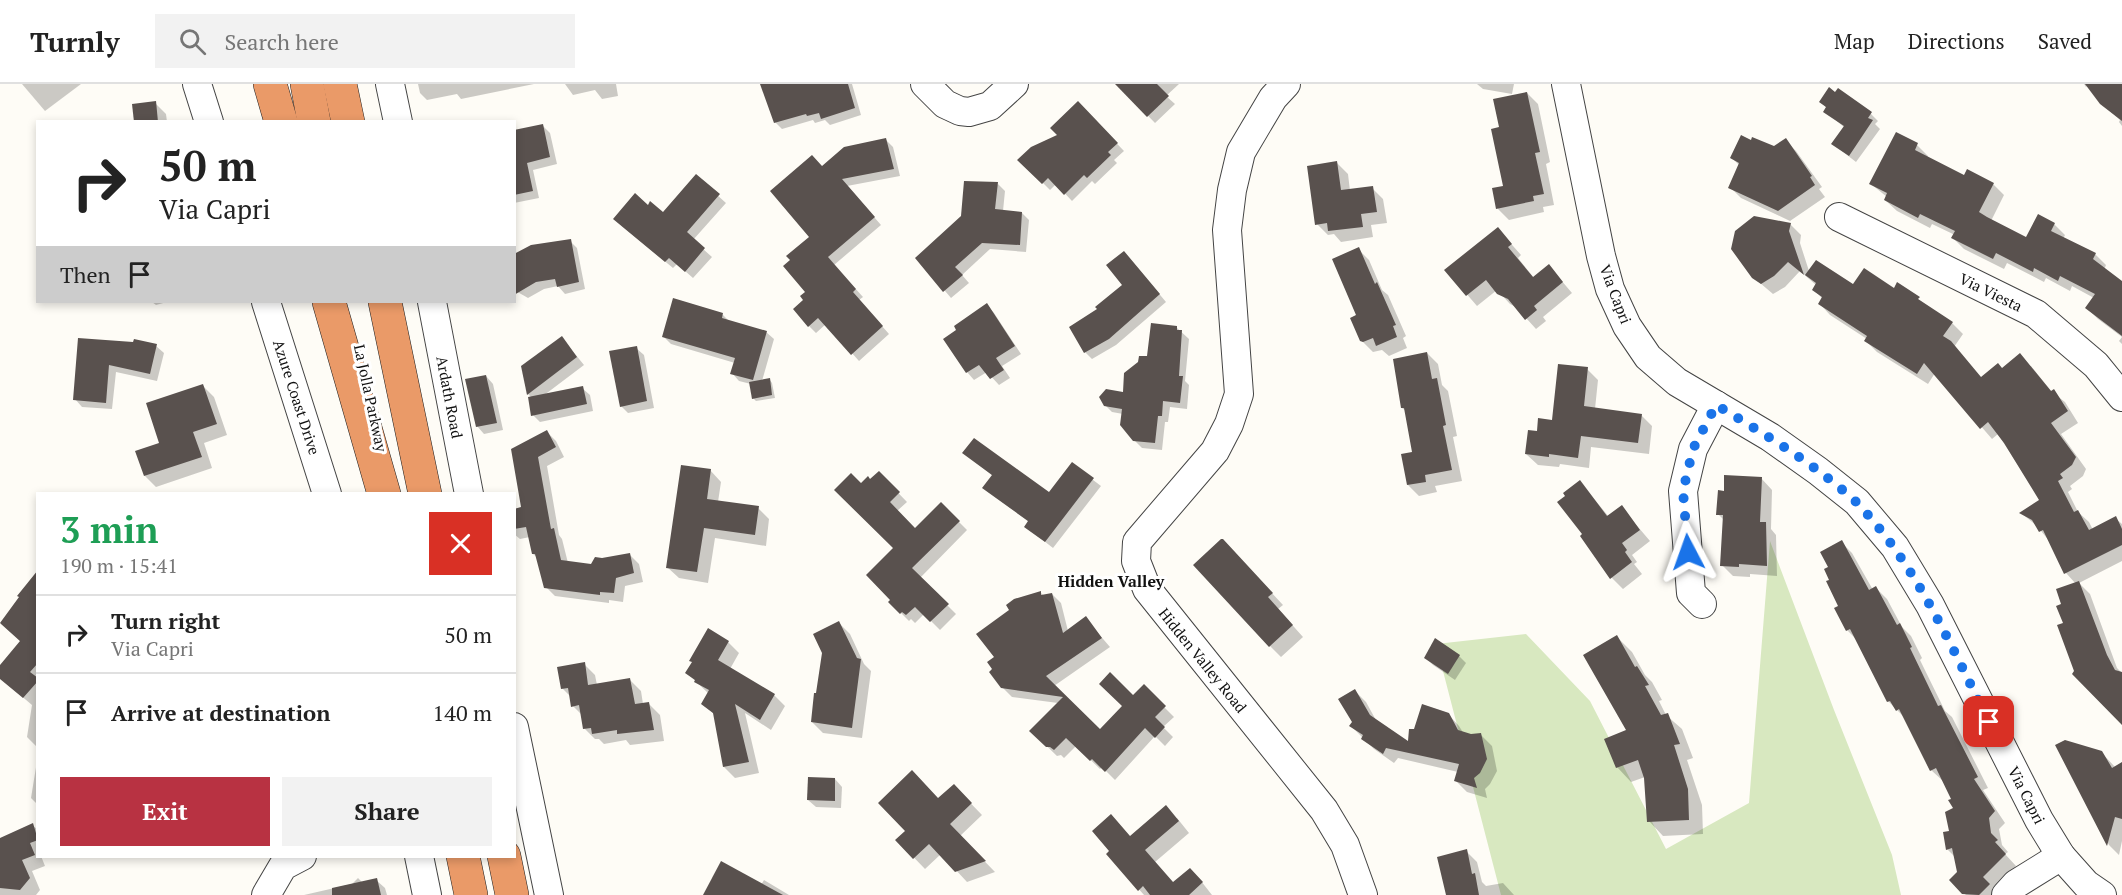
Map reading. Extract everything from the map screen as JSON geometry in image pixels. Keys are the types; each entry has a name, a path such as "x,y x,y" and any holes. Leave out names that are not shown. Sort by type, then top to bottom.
{"highway":[{"path":"270,84 280,120"},
{"path":"307,84 314,120"},
{"path":"340,84 348,120"},
{"path":"329,303 383,492"},
{"name":"La Jolla Parkway","path":"351,303 392,492"},
{"path":"385,303 425,492"},
{"path":"464,858 471,895"},
{"path":"504,858 512,895"}],"street":[{"path":"197,84 208,120"},
{"path":"390,84 398,120"},
{"path":"925,84 945,104 960,111 969,112 990,106 1014,84"},
{"name":"Hidden Valley Road","path":"1286,84 1273,98 1241,152 1232,190 1227,230 1239,394 1229,424 1215,451 1137,542 1136,561 1147,589 1324,810 1345,845 1363,895"},
{"name":"Via Capri","path":"1566,84 1601,255 1610,290 1627,326 1648,357 1677,382 1770,437 1818,471 1857,502 1895,547 1930,604 2039,820 2061,856 2086,884 2102,895"},
{"name":"Via Viesta","path":"1839,217 2036,314 2096,365 2122,397"},
{"name":"Azure Coast Drive","path":"266,303 326,492"},
{"name":"Ardath Road","path":"432,303 469,492"},
{"path":"1702,604 1691,593 1683,491 1693,449 1716,405"},
{"path":"516,737 549,895"},
{"path":"2006,895 2016,884 2061,856"},
{"path":"266,895 283,866 298,858"},
{"path":"419,858 427,895"}],"green space":[{"path":"1770,541 1892,855 1901,895 1501,895 1436,644 1526,634 1590,701 1666,849 1749,803"}],"building":[{"path":"760,84 848,84 855,108 821,119 819,113 807,116 806,114 774,123"},
{"path":"1115,84 1157,84 1169,96 1147,117"},
{"path":"2085,84 2122,84 2122,121 2100,104"},
{"path":"1829,87 1835,92 1838,88 1872,112 1868,118 1873,120 1849,156 1831,144 1844,126 1823,112 1826,107 1819,102"},
{"path":"1527,92 1540,152 1535,153 1544,194 1533,196 1534,201 1496,209 1492,188 1503,186 1491,129 1499,127 1493,99"},
{"path":"156,101 158,120 134,120 132,104"},
{"path":"1078,101 1118,143 1108,152 1111,155 1087,178 1084,175 1064,195 1048,178 1042,184 1017,160 1031,147 1057,135 1050,128"},
{"path":"543,124 550,157 527,163 533,191 516,195 516,130"},
{"path":"1896,132 1918,143 1915,150 1964,175 1967,169 1994,183 1979,212 1987,217 2026,237 2038,214 2055,223 2051,231 2096,253 2093,259 2122,281 2122,336 2085,308 2095,294 2060,276 2058,281 2034,268 2033,272 1996,253 1993,259 1951,238 1955,231 1920,214 1918,218 1884,200 1887,193 1869,184"},
{"path":"1741,135 1774,146 1786,138 1812,176 1810,177 1815,185 1778,211 1728,188 1739,163 1730,158"},
{"path":"886,138 894,169 842,179 875,217 828,257 856,289 853,292 883,326 851,355 818,318 808,327 793,309 803,300 800,296 805,292 783,266 790,260 786,256 809,237 770,191 812,155 822,166 844,147"},
{"path":"1337,161 1341,190 1373,186 1377,212 1361,214 1363,227 1328,231 1327,223 1315,225 1307,166"},
{"path":"696,174 720,194 687,232 705,248 685,272 669,258 665,262 613,219 635,193 648,205 650,201 663,212"},
{"path":"964,181 998,182 995,209 1022,212 1020,245 982,243 955,267 963,275 943,292 915,258 961,216"},
{"path":"1754,216 1791,223 1789,231 1804,275 1788,262 1774,276 1761,284 1752,278 1731,249 1735,231"},
{"path":"1498,227 1512,244 1508,247 1533,277 1549,264 1563,282 1534,306 1537,310 1525,320 1508,299 1497,294 1486,280 1466,296 1444,270"},
{"path":"571,239 579,282 557,287 555,279 536,282 516,294 516,253 531,245"},
{"path":"1359,247 1396,325 1393,326 1397,337 1376,346 1373,338 1360,341 1350,318 1356,315 1332,259"},
{"path":"1124,251 1160,294 1109,339 1084,353 1069,327 1097,309 1095,307 1122,285 1106,265"},
{"path":"1816,260 1853,284 1864,268 1894,288 1897,282 1920,297 1918,299 1953,322 1943,336 1951,341 1981,377 1998,363 2002,368 2020,353 2051,391 2054,389 2068,411 2051,423 2076,457 2072,465 2060,474 2063,478 2058,481 2074,512 2078,510 2089,530 2116,516 2122,529 2122,545 2064,574 2043,530 2039,532 2032,520 2019,513 2039,500 2004,443 1988,422 1980,429 1924,363 1917,374 1864,341 1867,336 1818,304 1822,297 1812,290 1816,283 1805,275"},
{"path":"673,298 723,313 722,318 767,331 753,380 730,374 735,358 662,337"},
{"path":"987,303 1015,346 996,358 1004,370 990,379 979,365 966,373 943,339 956,330 954,326"},
{"path":"1151,323 1177,326 1177,330 1182,330 1179,376 1183,376 1180,403 1163,401 1162,416 1158,416 1155,443 1133,441 1120,425 1122,409 1104,406 1099,397 1106,389 1123,392 1124,373 1138,362 1139,356 1147,356"},
{"path":"562,336 577,357 527,395 521,366"},
{"path":"78,338 133,342 134,339 157,344 150,374 109,365 106,403 73,400"},
{"path":"637,346 647,401 620,407 609,351"},
{"path":"1427,352 1432,379 1437,378 1446,425 1443,426 1452,470 1425,475 1426,482 1407,485 1401,454 1412,452 1404,408 1401,408 1393,359"},
{"path":"1558,364 1588,367 1584,406 1642,414 1638,443 1581,436 1578,458 1549,454 1549,457 1525,454 1528,430 1537,431 1538,418 1552,420"},
{"path":"486,375 497,423 476,427 465,379"},
{"path":"770,378 772,395 752,399 749,382"},
{"path":"203,384 217,424 193,432 202,457 144,476 135,451 159,443 146,403"},
{"path":"583,386 587,404 531,416 528,397"},
{"path":"547,430 556,447 538,457 551,529 554,528 561,560 591,564 595,557 630,553 634,573 616,578 614,593 600,592 600,595 544,588 535,554 532,554 526,527 516,529 516,508 521,507 511,449"},
{"path":"974,438 1049,492 1072,462 1094,478 1045,542 1024,527 1028,521 982,488 992,475 962,453"},
{"path":"681,465 711,469 707,499 759,506 755,535 704,528 697,572 666,568"},
{"path":"879,471 900,492 890,502 915,528 941,502 960,521 912,568 949,604 930,622 915,607 906,615 902,612 900,614 866,575 893,548 834,490 851,473 861,483 868,476 870,479"},
{"path":"1724,475 1762,477 1760,522 1766,522 1767,566 1739,564 1739,567 1720,566 1723,515 1716,515 1718,490 1724,491"},
{"path":"1580,480 1607,516 1622,505 1640,530 1622,543 1632,562 1610,579 1580,536 1582,534 1557,502 1565,496 1563,493"},
{"path":"1221,539 1273,593 1268,597 1293,625 1269,647 1193,565"},
{"path":"1842,540 1869,590 1876,586 1897,625 1900,623 1938,706 1941,705 1978,777 1974,779 1995,811 1989,818 1991,833 1998,840 1995,842 2006,854 1983,877 1990,884 1979,895 1962,894 1949,880 1957,872 1952,848 1946,850 1943,832 1949,831 1945,812 1953,808 1948,800 1951,799 1936,768 1930,771 1899,709 1896,711 1890,701 1887,702 1850,629 1846,631 1834,608 1838,606 1826,581 1829,580 1824,569 1828,567 1820,552"},
{"path":"36,572 36,665 30,672 36,676 36,683 23,698 0,679 0,665 20,641 0,623 19,597 17,596"},
{"path":"2079,581 2107,655 2115,670 2122,672 2122,725 2072,674 2074,671 2057,625 2063,623 2056,606 2061,604 2056,589"},
{"path":"1041,591 1041,595 1052,593 1063,633 1086,616 1102,638 1046,676 1100,729 1122,706 1099,684 1110,672 1133,695 1144,684 1166,706 1155,717 1165,727 1155,738 1145,728 1105,772 1066,738 1054,750 1046,747 1029,731 1063,697 1001,688 989,672 992,669 987,662 994,657 976,634 1009,610 1006,605 1014,599"},
{"path":"839,621 857,658 861,659 852,728 811,722 822,653 813,634"},
{"path":"708,628 729,641 718,660 775,694 760,720 735,704 749,762 723,767 713,713 701,704 709,690 694,682 695,680 685,673 692,662 689,661"},
{"path":"1617,635 1635,667 1637,666 1649,685 1645,686 1661,715 1668,713 1680,744 1674,745 1688,789 1689,820 1647,822 1644,778 1638,760 1616,768 1604,739 1626,730 1583,655"},
{"path":"1435,638 1460,655 1448,674 1424,658"},
{"path":"585,662 588,685 630,678 635,704 649,702 654,730 617,734 617,730 592,734 591,728 583,729 579,705 571,707 568,688 561,689 557,667"},
{"path":"1355,689 1370,715 1408,741 1409,729 1414,729 1422,704 1449,713 1458,730 1471,734 1481,733 1487,759 1480,773 1474,778 1477,788 1454,781 1459,764 1386,748 1383,754 1361,739 1363,735 1349,726 1352,722 1338,699"},
{"path":"2065,740 2102,751 2112,768 2122,762 2122,819 2115,817 2107,846 2055,745"},
{"path":"912,770 938,798 954,784 972,803 950,824 986,861 955,872 929,844 913,859 895,840 905,831 878,803"},
{"path":"808,777 835,778 835,801 807,800"},
{"path":"1166,805 1179,821 1145,850 1173,882 1190,868 1203,882 1189,895 1150,895 1143,886 1138,891 1106,854 1109,851 1092,831 1111,814 1130,836"},
{"path":"33,823 36,841 30,843 35,855 22,860 30,878 20,890 0,888 0,838"},
{"path":"1467,849 1479,895 1446,895 1437,857"},
{"path":"721,861 783,895 703,895"},
{"path":"377,878 381,895 332,895 332,888"}],"district":[{"name":"Hidden Valley","path":"1111,581"}],"route":[{"path":"1688,552 1683,491 1693,449 1716,405 1786,448 1857,502 1895,547 1930,604 1989,722"}]}
